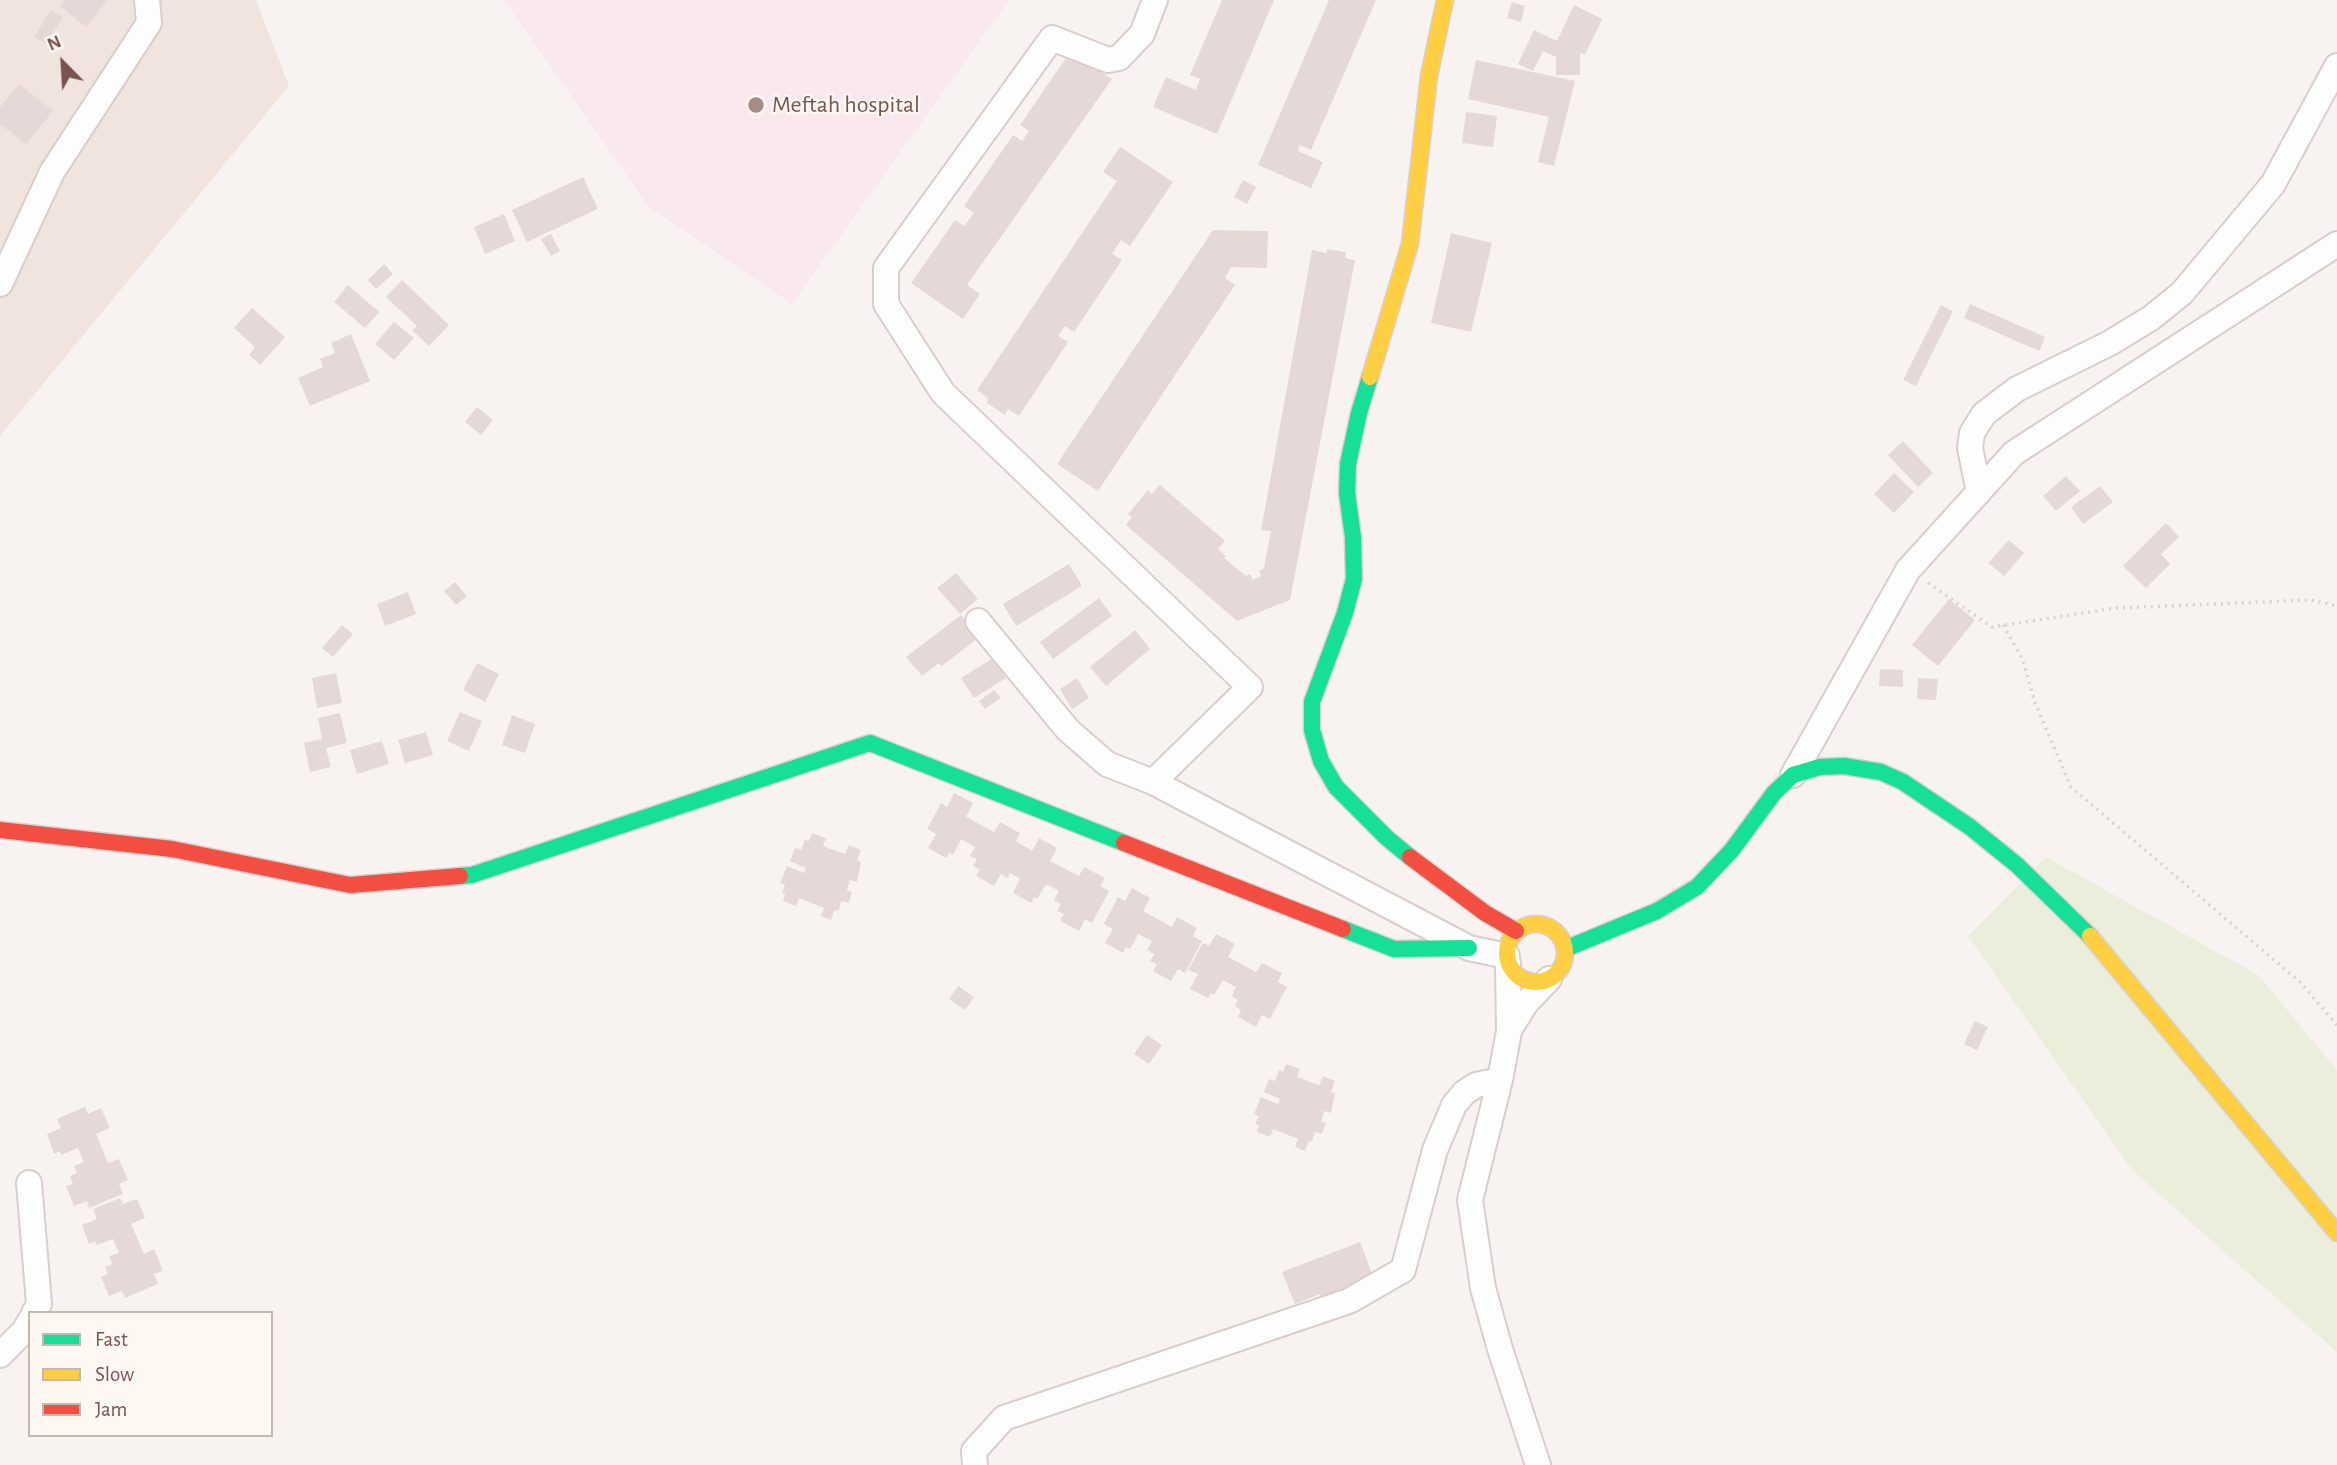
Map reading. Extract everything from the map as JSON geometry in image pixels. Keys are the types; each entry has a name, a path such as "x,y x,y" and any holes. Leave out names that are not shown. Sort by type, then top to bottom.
{"main road":[{"path":"1445,0 1429,76 1410,244 1359,413 1348,464 1347,493 1353,537 1354,579 1345,613 1312,702 1312,730 1321,761 1336,786 1387,838 1485,913 1516,931"},
{"path":"0,830 172,849 350,885 472,875 870,743 1394,949 1469,948"},
{"path":"1565,949 1657,911 1697,887 1732,849 1774,793 1793,775 1820,767 1844,766 1881,772 1903,782 1970,827 2017,865 2090,936 2337,1233"},
{"path":"1532,923 1542,924 1558,932 1565,949 1562,967 1549,979 1539,982 1521,978 1508,960 1510,939 1516,931 1532,923"}],"street":[{"path":"0,284 52,172 149,23 148,0"},
{"path":"1153,782 1250,687 943,393 886,304 886,268 1052,38 1108,60 1119,58 1142,34 1155,0"},
{"path":"1979,492 1970,448 1972,433 1984,414 2017,389 2110,343 2182,293 2273,184 2337,66"},
{"path":"1793,775 1908,570 2014,453 2337,244"},
{"path":"978,621 1068,730 1107,764 1153,782 1469,948 1508,960 1508,1031 1500,1080 1470,1200 1483,1288 1538,1465"},
{"path":"1508,1031 1526,1003 1549,979"},
{"path":"975,1465 974,1451 1004,1418 1349,1301 1403,1270 1435,1150 1454,1105 1464,1093 1476,1085 1500,1080"},
{"path":"29,1182 39,1304 35,1311"},
{"path":"0,1355 28,1324"}],"path":[{"path":"1908,570 1992,627 2116,608 2311,600 2337,606"},
{"path":"2003,625 2023,660 2035,703 2071,787 2301,983 2337,1025"}],"shaded area":[{"path":"0,0 256,0 289,86 0,436"},
{"name":"Meftah hospital","path":"504,0 1009,0 792,304 649,207"}],"green space":[{"path":"2046,857 2258,975 2337,1070 2337,1352 2132,1170 1968,936"}],"building":[{"path":"65,0 107,0 86,27 60,6"},
{"path":"1222,0 1274,0 1217,134 1153,107 1166,77 1196,90 1200,79 1190,75"},
{"path":"1329,0 1376,0 1311,150 1300,145 1298,151 1323,162 1311,188 1258,165"},
{"path":"1512,2 1525,6 1521,22 1507,18"},
{"path":"1574,5 1602,19 1585,55 1580,53 1580,75 1556,75 1556,57 1543,51 1533,71 1518,64 1534,30 1557,41"},
{"path":"51,10 63,17 46,44 34,37"},
{"path":"1070,52 1102,66 1100,71 1112,79 967,285 980,294 963,319 911,283 955,220 964,226 974,213 964,206 1013,135 1022,141 1029,131 1020,125"},
{"path":"1476,60 1575,81 1554,166 1538,162 1549,117 1468,99"},
{"path":"19,84 53,111 26,144 0,124 0,107"},
{"path":"1466,112 1497,116 1493,147 1462,143"},
{"path":"1120,147 1173,182 1130,246 1121,240 1112,254 1122,260 1074,332 1065,326 1058,336 1068,342 1019,416 1008,409 1005,415 987,403 988,398 977,390 1117,181 1103,172"},
{"path":"583,177 598,209 527,242 512,210"},
{"path":"1243,180 1256,187 1247,204 1234,197"},
{"path":"504,214 515,241 485,254 474,227"},
{"path":"1213,230 1268,231 1267,268 1231,267 1225,278 1235,285 1098,491 1057,464"},
{"path":"1451,233 1492,243 1471,332 1431,323"},
{"path":"551,234 560,251 551,256 541,239"},
{"path":"1327,249 1346,252 1345,258 1355,260 1290,600 1237,621 1126,525 1132,517 1128,514 1148,490 1152,494 1160,485 1225,541 1218,549 1226,556 1224,558 1246,576 1250,574 1253,580 1261,576 1259,571 1264,568 1271,531 1261,530 1312,250 1327,253"},
{"path":"384,264 393,274 376,289 368,280"},
{"path":"402,280 449,325 429,346 412,330 417,326 386,297"},
{"path":"348,285 379,312 365,328 334,302"},
{"path":"1970,304 2045,337 2039,351 1964,318"},
{"path":"1941,305 1953,311 1916,386 1903,380"},
{"path":"252,308 285,337 260,365 249,355 255,347 234,328"},
{"path":"394,322 414,338 394,360 375,344"},
{"path":"351,334 370,381 310,406 298,378 323,367 320,359 335,353 331,343"},
{"path":"477,407 493,420 481,435 465,422"},
{"path":"1903,441 1933,473 1918,487 1888,455"},
{"path":"1894,473 1914,492 1894,513 1874,494"},
{"path":"2066,476 2080,491 2056,511 2043,496"},
{"path":"2100,486 2113,502 2083,524 2071,507"},
{"path":"2166,523 2179,537 2161,554 2170,564 2146,588 2123,566"},
{"path":"2009,540 2024,553 2004,576 1988,563"},
{"path":"1069,564 1082,586 1016,626 1003,604"},
{"path":"956,573 978,599 960,614 937,588"},
{"path":"455,582 467,596 456,605 444,591"},
{"path":"408,592 416,614 385,626 377,604"},
{"path":"1099,598 1112,616 1053,659 1040,642"},
{"path":"1949,599 1975,620 1938,666 1912,645"},
{"path":"961,615 979,637 942,666 939,663 922,676 906,657"},
{"path":"342,625 353,634 333,657 322,648"},
{"path":"1135,630 1150,649 1106,686 1090,667"},
{"path":"993,658 1006,678 974,698 961,678"},
{"path":"477,663 499,674 485,702 463,690"},
{"path":"1880,669 1903,670 1903,687 1879,686"},
{"path":"336,673 342,703 317,708 312,678"},
{"path":"1077,678 1089,698 1072,709 1060,689"},
{"path":"1918,678 1938,679 1936,700 1917,699"},
{"path":"994,690 1001,698 985,709 979,701"},
{"path":"460,712 482,721 469,751 447,741"},
{"path":"340,713 347,743 326,748 331,767 310,772 304,743 322,739 318,718"},
{"path":"512,715 535,724 525,753 502,745"},
{"path":"426,732 433,755 405,763 398,740"},
{"path":"382,741 389,764 357,774 350,750"},
{"path":"954,793 973,803 966,817 994,832 1000,822 1020,833 1016,841 1032,851 1039,838 1057,848 1050,861 1079,876 1084,867 1105,878 1100,886 1109,891 1092,923 1085,919 1079,931 1060,921 1064,914 1057,911 1061,904 1054,900 1059,891 1046,884 1037,899 1034,897 1031,903 1013,893 1020,879 1010,873 1008,878 1001,874 994,886 976,876 980,870 973,866 977,859 970,856 975,847 961,839 953,855 949,853 946,858 928,848 936,834 927,829 941,803 947,807"},
{"path":"812,833 826,838 823,846 845,854 849,845 861,850 857,860 861,862 857,882 850,880 847,890 852,892 849,903 841,901 839,910 834,911 831,920 821,916 824,908 799,898 796,906 783,901 785,885 780,883 787,866 804,873 806,868 790,861 795,848 801,850"},
{"path":"1132,888 1150,898 1143,911 1172,927 1177,917 1197,928 1193,936 1202,941 1185,973 1178,969 1171,981 1153,971 1157,964 1150,961 1154,954 1147,950 1152,941 1138,934 1130,949 1126,947 1123,953 1105,943 1113,929 1104,924 1118,897 1125,901"},
{"path":"1216,934 1235,944 1228,957 1256,972 1262,963 1282,973 1278,982 1287,987 1270,1019 1262,1015 1256,1027 1238,1017 1241,1010 1235,1006 1238,1000 1232,996 1236,987 1223,980 1214,995 1211,993 1208,998 1190,989 1198,974 1188,970 1203,943 1209,946"},
{"path":"958,986 974,997 965,1010 949,999"},
{"path":"1975,1021 1988,1027 1977,1050 1964,1044"},
{"path":"1147,1035 1162,1045 1149,1064 1134,1054"},
{"path":"1286,1064 1300,1069 1297,1077 1319,1085 1323,1076 1335,1081 1331,1092 1335,1093 1331,1113 1324,1111 1321,1122 1326,1123 1322,1134 1315,1132 1305,1151 1295,1147 1298,1139 1273,1129 1270,1137 1257,1132 1259,1125 1255,1124 1259,1116 1254,1114 1261,1097 1278,1104 1280,1099 1264,1092 1269,1079 1275,1081 1279,1070 1283,1072"},
{"path":"85,1107 88,1114 101,1108 110,1128 96,1134 108,1163 119,1159 128,1180 119,1184 123,1194 89,1208 87,1201 74,1206 66,1186 73,1184 70,1176 77,1173 74,1166 84,1162 78,1148 61,1155 60,1151 54,1154 47,1134 61,1128 57,1119"},
{"path":"120,1198 123,1204 137,1199 145,1218 131,1224 144,1254 154,1249 163,1271 154,1274 158,1284 125,1298 122,1291 109,1296 101,1277 108,1274 105,1267 112,1264 109,1256 119,1253 113,1239 97,1245 95,1241 89,1244 82,1225 97,1219 93,1209"},
{"path":"1360,1242 1374,1279 1322,1300 1320,1294 1295,1304 1282,1272"}],"traffic: fast":[{"path":"1370,377 1348,464 1347,493 1353,537 1354,579 1345,613 1312,702 1312,730 1321,761 1336,787 1410,857"},
{"path":"460,876 472,875 870,743 1124,843"},
{"path":"1565,949 1657,911 1697,887 1732,850 1774,793 1793,775 1820,767 1844,766 1881,772 1903,782 1970,827 2017,865 2090,936"},
{"path":"1343,929 1394,949 1469,948"}],"traffic: slow":[{"path":"1370,377 1410,244 1429,76 1445,0"},
{"path":"1530,924 1542,924 1557,932 1565,947 1565,953 1565,959 1557,974 1542,982 1530,982 1515,974 1507,959 1507,947 1515,932 1530,924"},
{"path":"2090,936 2337,1233"}],"traffic: jam":[{"path":"0,830 172,849 350,885 460,876"},
{"path":"1124,843 1343,929"},
{"path":"1410,857 1485,913 1516,931"}],"place":[{"name":"Meftah hospital","path":"756,105"}]}
